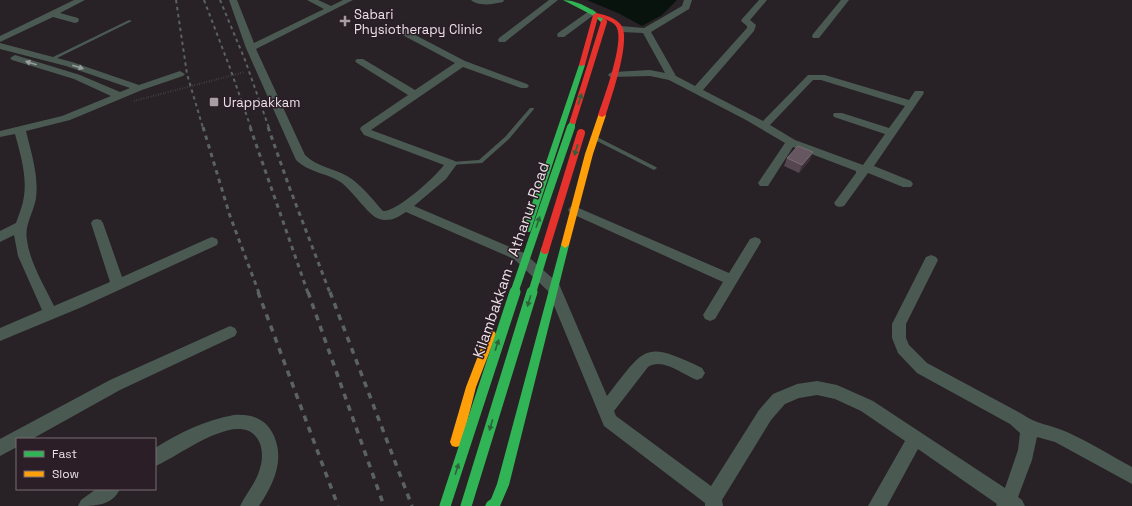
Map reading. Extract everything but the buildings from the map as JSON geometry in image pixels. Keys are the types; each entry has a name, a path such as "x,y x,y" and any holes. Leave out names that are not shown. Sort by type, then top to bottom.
{"street":[{"path":"0,39 81,0"},
{"path":"233,0 251,48 300,158 303,162 310,166 346,180 380,215 390,216 405,207 442,176 451,164 368,133 365,130 367,126 462,63"},
{"path":"311,0 331,9"},
{"path":"251,48 349,0"},
{"path":"475,0 492,2 500,0"},
{"path":"502,40 554,0"},
{"path":"491,506 496,503 503,485 574,210 622,38 621,29 612,20 594,14 566,0"},
{"path":"621,29 646,31 686,7 688,0"},
{"path":"816,36 845,0"},
{"path":"696,90 751,29 752,25 745,21 760,1"},
{"path":"52,14 75,20"},
{"path":"594,14 604,22 613,34 611,41"},
{"path":"561,34 594,14"},
{"path":"456,506 446,491 445,477 472,387 519,256 589,45 594,14"},
{"name":"Kilambakkam - Athanur Road","path":"444,506 574,117 604,22"},
{"path":"398,29 462,63 524,86"},
{"path":"646,31 672,78"},
{"path":"0,46 51,59 139,88"},
{"path":"0,54 77,77 120,96"},
{"path":"360,61 414,94"},
{"path":"613,74 650,73 672,78 764,126 791,142 907,184"},
{"path":"0,134 66,118 139,88 180,74"},
{"path":"764,126 810,77 816,76 831,79 910,104"},
{"path":"840,203 892,133 910,104 919,93"},
{"path":"838,115 892,133"},
{"name":"Kilambakkam - Athanur Road","path":"466,506 584,125"},
{"path":"20,130 31,187 20,238 27,259 50,312"},
{"path":"764,183 791,142"},
{"path":"405,207 519,256 554,288 590,378 610,421 713,502 765,415 778,399 797,390 817,388 837,392 868,406 1010,504 1028,445 1029,434 1026,427"},
{"path":"574,210 732,280"},
{"path":"96,223 118,285"},
{"path":"0,237 22,225"},
{"path":"0,335 50,312 77,303 212,242"},
{"path":"710,315 755,242"},
{"path":"930,260 899,324 898,335 902,346 910,358 922,368 1016,419 1026,427 1053,433 1132,476"},
{"path":"18,438 115,385 230,332"},
{"path":"605,410 643,362 648,358 660,357 696,373"},
{"path":"156,457 202,431 227,424 246,422 256,425 263,430 268,442 270,461 262,487 249,506"},
{"path":"877,506 915,438"},
{"path":"0,448 16,439"},
{"path":"87,506 110,490"}],"lane":[{"path":"51,59 130,21"},
{"path":"451,164 480,162 507,138 532,109"},
{"path":"595,138 654,168"}],"path":[{"path":"134,101 244,72"}],"shaded area":[{"path":"587,0 677,0 662,15 642,26 620,14"}],"railway":[{"path":"176,0 187,74 203,128"},
{"path":"204,0 251,128"},
{"path":"220,0 245,60 269,128"},
{"path":"203,127 230,216 259,293"},
{"path":"250,127 308,293"},
{"path":"268,127 330,293"},
{"path":"258,292 338,506"},
{"path":"308,292 384,506"},
{"path":"330,292 412,506"}],"traffic: fast":[{"path":"566,0 596,15 604,22"},
{"path":"527,230 582,65"},
{"path":"445,506 526,257 573,121"},
{"path":"491,506 495,503 503,485 565,245"},
{"path":"466,506 545,250"}],"traffic: slow":[{"path":"565,245 589,154 602,115"},
{"path":"456,442 471,387 491,335"}],"traffic: jam":[{"path":"582,65 596,15 610,19 616,23 620,28 620,45 615,71 602,115"},
{"path":"573,121 604,22"},
{"path":"545,250 581,133"}],"place":[{"name":"Sabari Physiotherapy Clinic","path":"345,21"},
{"name":"Urappakkam","path":"214,102"}]}
